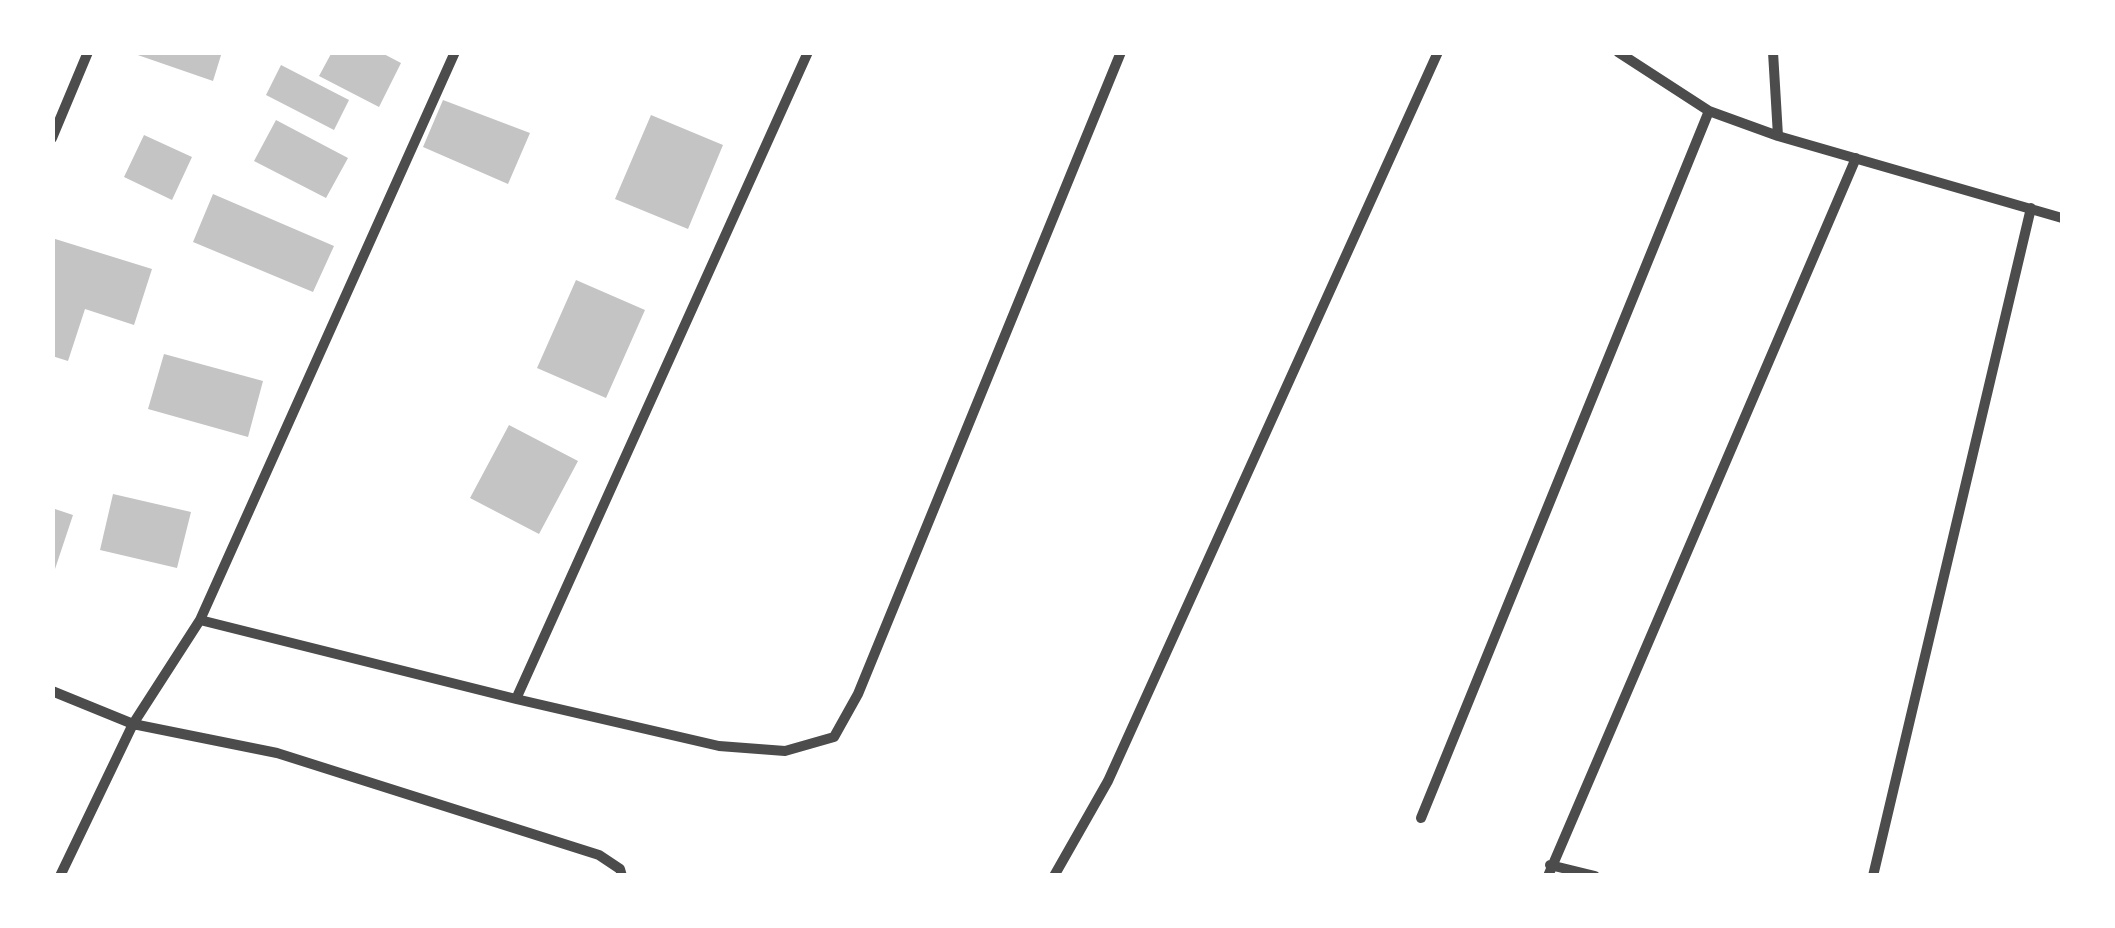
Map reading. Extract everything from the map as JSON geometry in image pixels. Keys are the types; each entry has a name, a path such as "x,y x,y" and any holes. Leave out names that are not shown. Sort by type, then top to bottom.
{"street":[{"path":"52,138 88,52"},
{"path":"60,876 132,724 200,620 455,52"},
{"path":"516,699 808,52"},
{"path":"200,620 718,746 785,751 834,737 858,694 1121,52"},
{"path":"1054,876 1108,780 1438,52"},
{"path":"1618,52 1709,111 1778,136 2062,218"},
{"path":"1773,52 1778,136"},
{"path":"1420,818 1709,111"},
{"path":"1596,876 1549,870 1856,158"},
{"path":"1873,876 2031,208"},
{"path":"52,692 132,724 277,753 599,855 620,869 622,876"}],"building":[{"path":"129,52 222,52 213,81"},
{"path":"332,52 380,52 401,63 379,107 319,76"},
{"path":"281,65 349,100 334,130 266,95"},
{"path":"443,100 530,133 508,184 423,147"},
{"path":"651,115 723,145 688,229 615,199"},
{"path":"276,120 348,158 326,198 254,161"},
{"path":"144,135 192,157 172,200 124,177"},
{"path":"213,194 334,246 313,292 193,242"},
{"path":"52,238 152,269 134,325 85,309 68,361 52,356"},
{"path":"576,280 645,310 606,398 537,368"},
{"path":"164,354 263,381 248,437 148,409"},
{"path":"509,425 578,461 539,534 470,498"},
{"path":"113,494 191,512 177,568 100,550"},
{"path":"52,508 73,515 53,575 52,575"}]}
